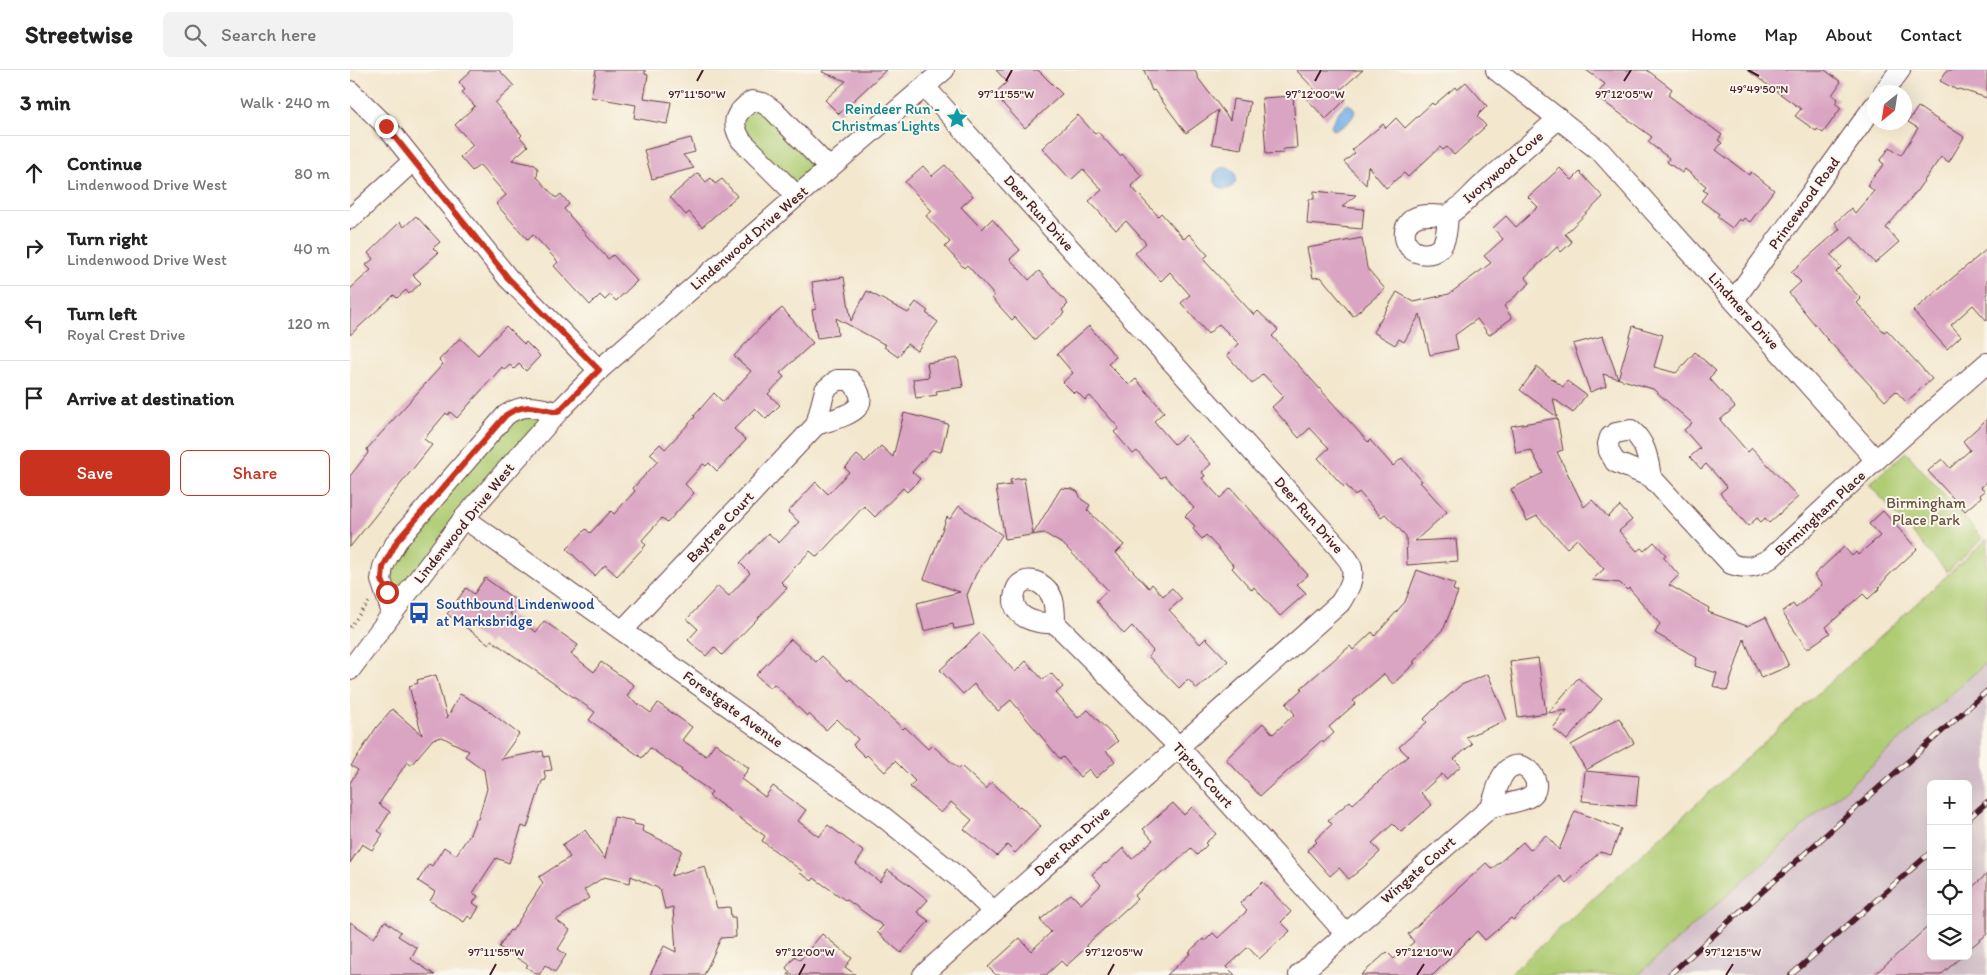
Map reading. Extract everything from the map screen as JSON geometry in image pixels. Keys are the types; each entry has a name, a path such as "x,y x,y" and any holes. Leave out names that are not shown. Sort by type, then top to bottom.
{"street":[{"name":"Lindenwood Drive West","path":"351,665 464,518 558,412 599,370 829,168 944,70"},
{"name":"Lindmere Drive","path":"1496,70 1601,152 1876,460"},
{"path":"1888,85 1895,72"},
{"name":"Deer Run Drive","path":"922,975 1340,603 1350,588 1351,565 1332,541 925,87"},
{"path":"350,90 386,126 508,278 599,370"},
{"path":"797,196 741,140 735,129 736,117 743,108 752,101 763,103 773,110 829,168"},
{"name":"Princewood Road","path":"1734,300 1867,116"},
{"name":"Ivorywood Cove","path":"1448,215 1559,118"},
{"path":"350,220 413,161"},
{"path":"1876,460 1987,363"},
{"path":"392,612 382,580 383,567 397,541 506,415 515,408 530,406 558,412"},
{"name":"Baytree Court","path":"623,630 816,425"},
{"name":"Birmingham Place","path":"1651,477 1727,560 1741,568 1751,567 1771,558 1876,460"},
{"name":"Forestgate Avenue","path":"464,518 881,815 959,878 994,912"},
{"name":"Tipton Court","path":"1055,623 1178,746 1345,933"},
{"name":"Wingate Court","path":"1345,933 1491,807"},
{"path":"1299,975 1345,933"}],"path":[{"path":"350,627 371,599"}],"shaded area":[{"path":"1987,662 1987,975 1638,975"}],"green space":[{"path":"752,101 829,168 797,196 780,177 736,117"},
{"path":"558,412 392,613 383,567 506,415"},
{"name":"Birmingham Place Park","path":"1906,452 1983,539 1947,572 1869,484"},
{"path":"1987,539 1987,662 1638,975 1509,975"}],"water":[{"path":"1348,104 1353,107 1354,115 1343,126 1333,130 1331,126 1336,117 1342,108"},
{"path":"1225,167 1233,170 1236,178 1233,186 1225,189 1217,186 1214,178 1217,170"}],"building":[{"path":"472,70 499,70 514,86 495,103 522,135 520,137 528,146 512,160 535,165 538,169 537,177 556,198 561,194 569,204 564,209 587,236 608,259 613,255 637,281 616,301 610,295 605,300 600,295 590,305 554,266 558,262 540,242 533,235 528,240 496,204 506,195 480,165 472,171 460,157 473,145 455,125 475,106 462,92 465,90 459,82"},
{"path":"596,70 645,70 645,74 648,75 644,98 671,102 667,124 634,118 636,105 591,97"},
{"path":"823,70 886,70 839,114 825,100 846,81 822,72"},
{"path":"996,70 1038,70 1062,94 1025,128 994,94 1007,82"},
{"path":"1144,70 1195,70 1198,78 1230,120 1233,99 1250,102 1241,149 1212,144 1218,110 1186,133 1154,90 1152,91"},
{"path":"1296,70 1363,70 1339,91 1346,99 1326,119 1303,95 1319,94"},
{"path":"1586,70 1647,70 1672,89 1668,95 1722,135 1718,140 1722,143 1716,150 1749,175 1751,172 1774,190 1750,222 1744,218 1742,221 1739,219 1732,228 1717,217 1719,214 1701,201 1707,193 1703,190 1706,186 1685,169 1682,173 1667,162 1669,158 1648,142 1652,137 1596,96 1605,84"},
{"path":"1747,70 1825,70 1841,82 1832,95 1838,99 1835,103 1841,108 1823,133 1817,129 1816,131 1795,116 1801,109"},
{"path":"1947,70 1987,70 1987,98 1957,90 1940,81"},
{"path":"1466,82 1487,106 1477,116 1486,126 1454,155 1447,147 1443,150 1440,147 1408,177 1404,173 1386,188 1368,166 1366,185 1344,162 1355,153 1352,150 1383,124 1386,128 1396,118 1405,128 1432,103 1434,105 1455,87 1457,90"},
{"path":"1293,96 1297,148 1283,149 1283,153 1266,154 1262,98"},
{"path":"1918,107 1964,137 1949,162 1941,157 1916,192 1886,228 1899,242 1875,263 1852,237 1831,255 1841,267 1836,272 1861,299 1857,303 1884,332 1887,330 1932,379 1906,402 1896,391 1885,401 1826,338 1789,293 1801,282 1791,272 1840,229 1835,223 1851,208 1855,213 1874,191 1867,185 1884,164 1880,161 1890,147 1901,155 1918,128 1912,124 1912,116"},
{"path":"1078,115 1095,134 1098,132 1120,156 1122,154 1142,176 1131,186 1158,216 1161,213 1184,239 1189,234 1208,255 1203,259 1254,315 1258,311 1278,330 1272,336 1368,442 1370,440 1393,466 1402,458 1422,481 1420,482 1447,512 1415,541 1456,539 1458,561 1407,565 1406,536 1385,514 1381,517 1359,492 1355,496 1346,485 1344,487 1318,458 1329,448 1310,428 1299,438 1272,407 1284,396 1263,374 1252,384 1227,355 1239,344 1219,324 1208,334 1181,303 1190,295 1170,272 1161,281 1135,253 1146,243 1126,221 1116,230 1089,201 1102,190 1083,169 1071,180 1042,148"},
{"path":"691,138 695,152 683,155 694,168 652,179 644,150"},
{"path":"945,165 973,196 961,207 982,229 992,219 1020,250 1010,259 1029,280 1039,271 1068,304 1062,310 1064,313 1035,340 1015,317 1012,320 992,298 994,295 967,265 964,268 945,247 950,242 926,216 932,211 905,182 923,166 932,176"},
{"path":"1560,168 1572,180 1580,172 1603,197 1565,234 1572,242 1561,252 1557,247 1525,277 1530,283 1504,306 1512,318 1489,335 1477,319 1455,335 1458,349 1430,355 1420,314 1404,342 1399,339 1395,345 1373,332 1397,292 1414,302 1449,294 1491,263 1484,256 1503,239 1493,228 1506,216 1516,227 1538,207 1528,197"},
{"path":"698,173 706,182 711,178 715,184 722,179 737,196 702,227 689,212 686,215 670,197"},
{"path":"1314,191 1356,195 1342,207 1364,209 1362,229 1307,224 1309,199 1314,199"},
{"path":"416,216 440,242 433,248 438,253 413,275 421,283 409,294 406,290 397,298 394,295 350,335 350,289 371,270 366,265 373,259 368,253 400,222 404,227"},
{"path":"1362,238 1367,268 1385,289 1353,316 1321,277 1313,278 1307,248"},
{"path":"1987,249 1987,321 1973,305 1951,325 1961,336 1947,349 1913,311"},
{"path":"844,277 851,321 867,291 908,313 916,302 938,322 917,351 907,344 898,357 884,347 886,345 836,318 838,335 817,338 812,310 816,309 812,282"},
{"path":"782,308 813,343 780,373 784,377 768,394 780,405 766,419 755,408 734,429 746,440 717,471 709,463 706,466 703,464 685,484 694,493 667,523 662,518 642,540 646,545 617,576 605,565 595,576 567,549 586,529 590,533 611,511 614,514 635,491 633,488 658,461 650,454 660,444 665,449 695,417 714,393 723,402 751,371 734,356"},
{"path":"506,326 524,344 526,342 540,356 526,371 519,364 514,369 510,365 504,370 502,367 457,418 450,412 448,415 446,413 424,439 432,445 350,547 350,476 368,453 367,449 443,364 439,360 460,338 478,355"},
{"path":"1089,326 1116,357 1108,364 1129,385 1136,379 1164,412 1154,421 1174,444 1185,435 1211,464 1202,472 1205,476 1202,478 1220,498 1231,488 1308,575 1297,584 1306,593 1280,616 1254,587 1252,590 1232,568 1234,566 1206,535 1202,539 1193,529 1195,526 1185,516 1194,508 1165,476 1161,478 1137,451 1133,454 1114,432 1119,428 1090,396 1085,400 1076,391 1074,393 1063,382 1073,373 1057,354"},
{"path":"1633,326 1663,335 1654,367 1676,373 1695,352 1716,371 1709,378 1735,407 1720,420 1748,452 1752,448 1798,497 1769,523 1765,518 1761,522 1757,518 1748,526 1720,493 1727,487 1706,464 1701,469 1690,457 1700,448 1684,430 1692,423 1653,389 1618,379"},
{"path":"1603,336 1618,378 1603,374 1606,386 1590,392 1573,344"},
{"path":"958,358 963,387 936,391 937,395 916,398 913,379 929,377 927,363"},
{"path":"1537,367 1563,387 1567,381 1586,395 1573,413 1553,398 1557,417 1520,390"},
{"path":"904,413 948,424 941,452 932,450 912,472 920,479 907,492 903,488 875,517 864,506 817,557 810,551 781,582 787,588 722,655 714,647 706,656 688,640 698,629 687,619 718,586 729,596 750,573 740,563 768,533 779,543 799,522 788,512 816,482 828,494 849,472 845,468 857,455 865,462 881,446 893,457"},
{"path":"1557,418 1563,450 1557,452 1584,507 1592,500 1608,517 1620,506 1632,520 1619,531 1637,551 1641,548 1644,551 1654,542 1666,555 1663,557 1679,575 1669,585 1709,608 1708,612 1747,626 1766,617 1789,666 1761,678 1744,639 1727,691 1713,686 1717,673 1695,666 1697,658 1655,633 1660,624 1629,588 1627,590 1620,583 1592,580 1604,569 1577,539 1567,548 1537,516 1527,521 1511,489 1543,473 1531,450 1516,453 1511,426"},
{"path":"1987,419 1987,482 1981,487 1985,491 1965,511 1928,471 1942,459 1950,468 1970,450 1963,441"},
{"path":"1024,478 1033,534 1061,488 1073,489 1078,492 1081,499 1090,505 1087,510 1124,545 1116,553 1149,588 1152,584 1163,596 1172,588 1182,599 1169,610 1200,644 1206,638 1228,661 1197,689 1188,679 1179,688 1148,656 1153,651 1132,626 1124,634 1096,601 1108,590 1064,545 1044,533 1005,539 996,487 1011,485 1010,480"},
{"path":"959,506 1002,535 976,574 967,595 974,625 954,629 953,624 924,631 917,603 960,592 924,579 947,517 950,519"},
{"path":"1883,511 1917,549 1888,576 1880,588 1868,599 1863,594 1826,627 1830,633 1807,649 1782,612 1793,604 1796,608 1822,585 1814,575 1844,547 1852,556 1856,552 1858,555 1880,536 1869,524"},
{"path":"1417,570 1455,584 1453,590 1458,592 1444,628 1413,662 1415,663 1393,684 1384,674 1353,701 1355,704 1329,727 1334,733 1323,743 1322,740 1260,796 1226,759 1263,723 1273,734 1295,714 1286,704 1301,688 1350,646 1353,650 1372,632 1375,636 1405,602"},
{"path":"485,578 518,602 510,614 536,632 544,621 578,645 571,654 594,672 601,662 634,685 627,696 651,713 658,703 692,727 682,740 706,756 715,743 749,768 741,779 765,797 773,786 806,810 798,821 819,837 828,825 864,852 856,864 880,882 888,870 912,887 928,900 917,912 929,921 901,953 877,932 883,926 814,878 812,881 800,873 802,871 762,841 765,836 709,796 712,792 650,748 642,758 589,720 595,712 491,640 489,644 447,614 466,588 474,594"},
{"path":"980,633 1015,672 1026,661 1043,680 1051,673 1063,687 1056,693 1078,718 1088,710 1118,741 1106,751 1115,761 1096,778 1089,769 1080,777 1063,757 1060,759 1011,700 998,711 974,684 963,694 940,670"},
{"path":"791,639 816,662 822,656 848,681 850,679 903,729 905,727 928,749 932,745 959,769 961,766 986,789 992,782 1041,826 1015,853 1007,845 997,856 964,829 972,820 951,802 941,813 910,787 915,781 895,761 885,772 867,755 865,757 853,745 858,739 837,719 826,730 809,714 807,716 774,684 770,688 756,675"},
{"path":"1538,658 1546,713 1518,717 1510,662"},
{"path":"1488,674 1507,720 1466,737 1472,744 1454,759 1461,766 1446,779 1442,774 1421,793 1432,805 1401,832 1393,824 1372,843 1380,852 1366,865 1349,879 1339,868 1330,876 1307,850 1317,842 1315,840 1332,824 1328,820 1350,801 1353,804 1408,756 1399,747 1427,722 1424,719 1438,705 1461,685"},
{"path":"436,675 447,718 460,694 482,706 519,734 501,759 543,751 544,757 549,756 552,770 544,771 546,780 542,781 527,828 522,826 509,863 496,858 473,893 478,896 473,903 479,907 472,919 468,916 464,922 430,901 435,892 418,881 429,864 432,866 444,847 456,855 470,834 476,819 478,819 487,789 484,770 465,756 469,751 442,737 433,739 411,765 407,762 379,804 390,812 378,831 383,834 372,850 362,844 350,863 350,783 358,770 351,766 376,728 392,709 422,735 409,686 418,683 417,680"},
{"path":"1578,678 1602,699 1567,740 1553,728 1567,710 1548,713"},
{"path":"1619,718 1634,743 1586,770 1571,745"},
{"path":"1585,771 1639,776 1636,806 1582,801"},
{"path":"1173,803 1184,815 1192,807 1216,834 1205,843 1207,845 1197,855 1191,848 1165,872 1163,871 1134,896 1137,899 1086,945 1087,947 1066,966 1061,961 1046,975 996,975 988,967 1020,938 1031,951 1051,932 1040,920 1071,894 1081,904 1101,885 1092,874 1123,848 1132,859 1153,840 1143,829"},
{"path":"1575,811 1621,829 1611,855 1600,852 1566,883 1560,876 1513,920 1511,918 1485,940 1477,931 1433,975 1361,975 1387,952 1394,959 1414,942 1408,934 1486,863 1492,869 1523,842 1530,850 1546,835 1559,850"},
{"path":"614,817 634,821 634,824 643,826 642,831 682,850 671,876 705,866 717,908 730,907 731,917 735,917 736,937 721,938 704,975 650,975 664,946 676,952 673,907 665,909 660,889 631,876 630,883 604,877 584,890 589,898 556,920 570,930 558,949 566,955 555,972 545,965 539,975 526,967 528,965 499,947 510,930 512,931 543,883 539,877 570,857 562,845 585,830 605,859"},
{"path":"1987,874 1987,934 1972,947 1972,915 1972,887"},
{"path":"1263,882 1291,912 1281,922 1290,931 1259,959 1248,947 1227,967 1235,975 1167,975 1203,939 1205,941 1213,933 1218,938 1247,911 1240,903"},
{"path":"385,921 401,932 398,936 417,948 411,959 435,975 350,975 350,922 374,938"},
{"path":"1927,928 1927,960 1958,960 1941,975 1874,975"},
{"path":"822,934 852,958 845,967 856,975 788,975 790,972 786,968 795,956 800,960"}],"railway":[{"path":"1669,975 1987,691"},
{"path":"1972,815 1987,802"},
{"path":"1791,975 1927,856"}],"place":[{"name":"Reindeer Run - Christmas Lights","path":"957,118"},
{"name":"Southbound Lindenwood at Marksbridge","path":"419,613"}],"route":[{"path":"386,126 508,278 599,370 558,412 530,406 515,408 498,423 397,541 383,567 382,580 387,592"}]}
